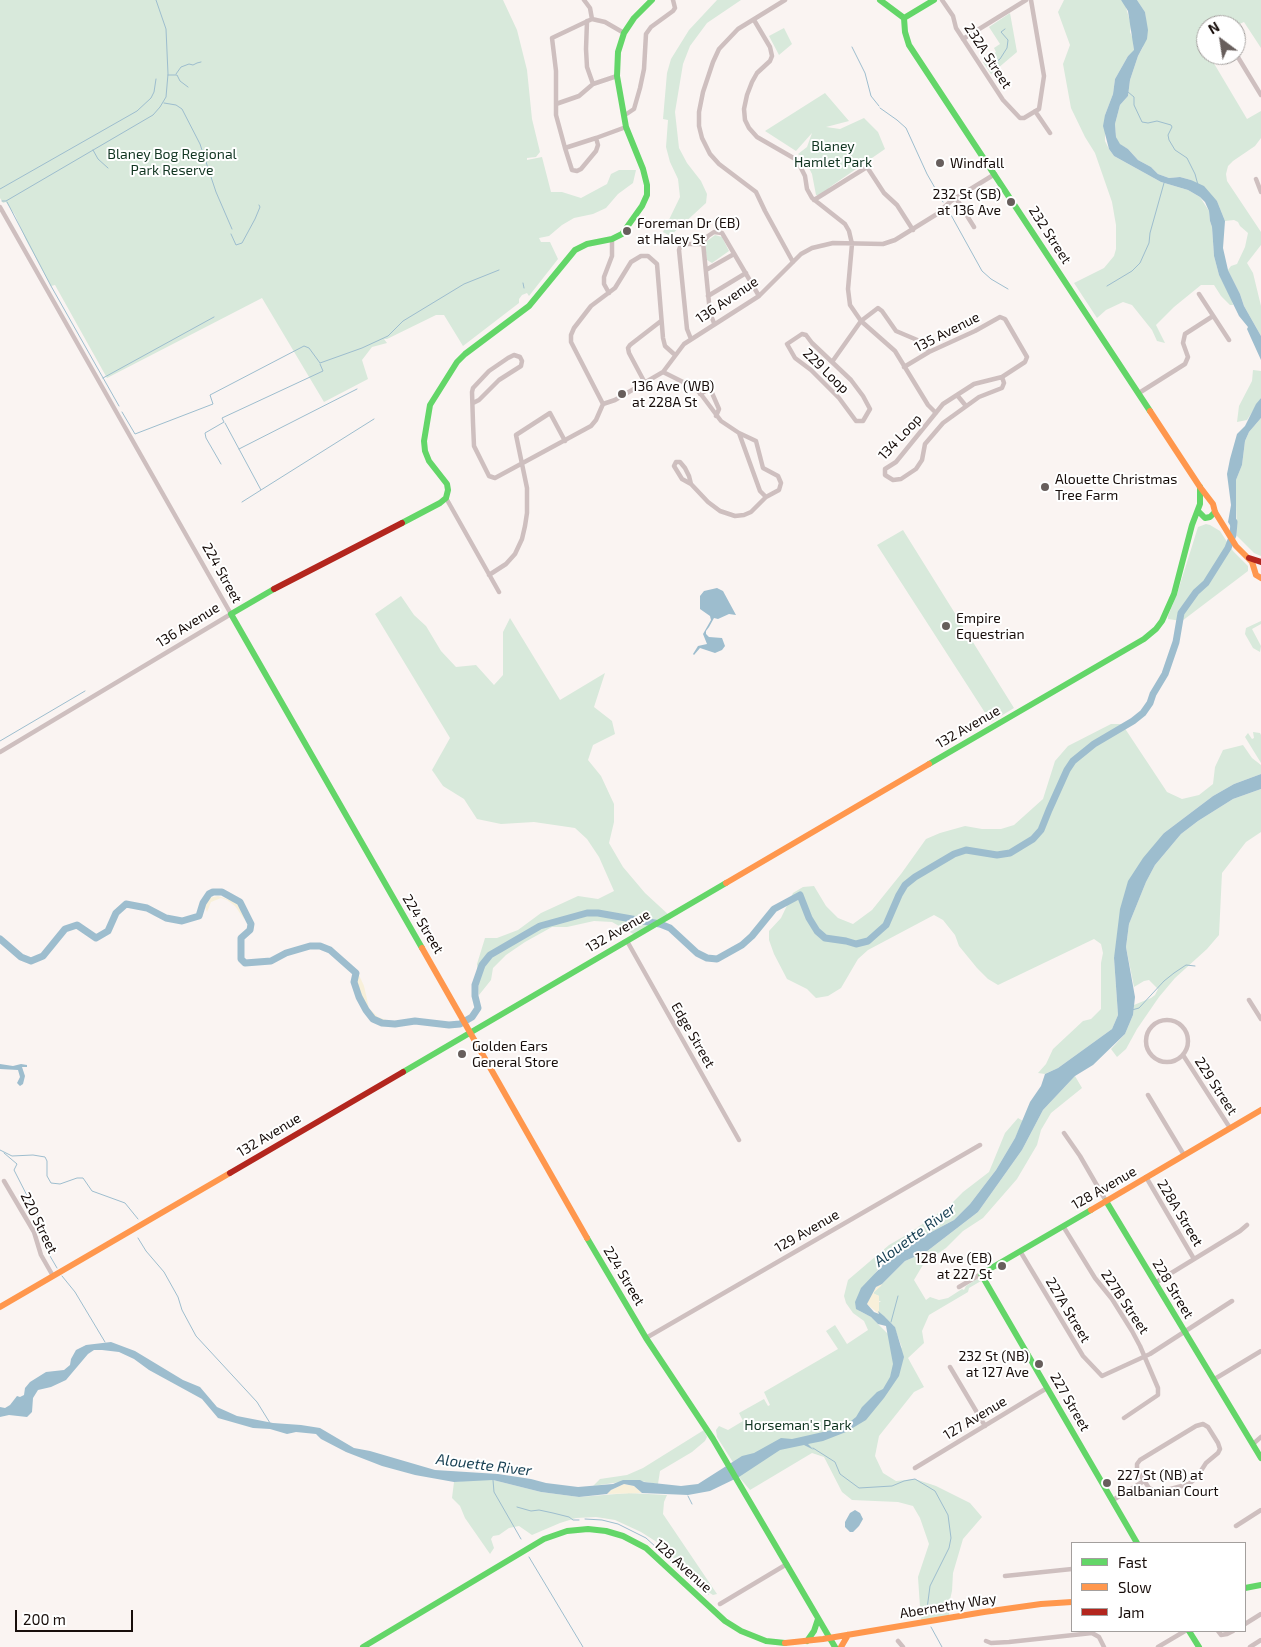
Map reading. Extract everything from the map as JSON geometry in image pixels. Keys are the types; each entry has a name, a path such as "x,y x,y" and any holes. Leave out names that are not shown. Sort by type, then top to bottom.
{"street":[{"path":"584,0 590,8 586,49 587,67 593,84"},
{"path":"498,592 446,498 448,494 447,484 429,461 424,446 430,405 457,362 529,306 575,250 587,244 612,239 622,234 642,206 647,195 645,176 626,127 617,76 618,52 624,33 634,18 651,0"},
{"path":"625,114 634,109 643,78 646,34 651,27 673,11 675,8 673,0"},
{"path":"785,0 738,29 728,38 713,62 703,92 699,112 702,138 710,154 719,164 756,192 793,262"},
{"path":"880,0 904,18 934,0"},
{"name":"232A Street","path":"942,0 952,16 956,28 1003,100 1020,118 1024,118 1035,111"},
{"path":"963,39 1026,0"},
{"path":"1031,0 1044,76 1040,104 1035,111 1050,133"},
{"name":"232 Street","path":"904,18 905,32 909,45 1211,502"},
{"path":"596,138 598,149 579,171 574,171 571,168 556,115 556,71 552,38 590,20 605,22 624,33"},
{"path":"754,20 770,47 772,56 770,61 757,73 752,82 744,109 745,120 757,137 797,160 807,189 814,200 845,224 852,244 848,289 848,300 852,310 894,351 928,405 936,413"},
{"path":"1243,65 1261,95"},
{"path":"556,104 579,96 593,84 617,76"},
{"path":"565,148 626,127"},
{"path":"814,200 867,167 884,193 897,205 913,230"},
{"name":"136 Avenue","path":"603,404 615,400 663,372 684,344 714,323 759,296 802,254 821,245 833,243 889,242 913,230 956,198 995,174"},
{"path":"1256,179 1261,192"},
{"path":"956,198 974,227"},
{"name":"224 Street","path":"0,207 601,1263 646,1338 727,1462 835,1647"},
{"path":"714,323 710,313 703,244 708,236 714,232 722,233 759,296"},
{"path":"609,293 604,284 604,277 612,256 612,239"},
{"path":"691,339 687,329 679,250 685,244 703,244"},
{"path":"706,270 734,254"},
{"path":"472,403 479,400 499,380 521,366 522,361 520,357 514,355 508,358 489,371 473,388 472,403 474,446 489,476 493,478 594,424 603,404 571,342 571,335 574,328 591,306 620,282 636,258 641,256 648,256 656,264 663,338 665,346 675,355"},
{"path":"708,296 746,273"},
{"path":"1199,294 1229,340"},
{"path":"832,362 861,320 875,309 882,310 896,331 922,342 929,352"},
{"path":"1139,393 1185,364 1188,357 1183,343 1185,334 1213,316"},
{"name":"135 Avenue","path":"904,367 929,352 975,331 1000,317 1005,319 1026,353 1027,358"},
{"path":"645,383 629,352 630,344 661,322"},
{"name":"229 Loop","path":"802,334 806,335 832,362 851,380 870,407 861,422 856,421 839,398 811,370 795,358 787,344 802,334"},
{"name":"134 Loop","path":"1002,378 1004,383 1002,388 979,397 943,423 925,444 922,460 916,469 901,480 896,481 887,477 884,472 885,469 896,462 948,400 974,384 1002,378 1025,362 1027,358"},
{"path":"663,372 693,388 700,394 716,416 739,433 756,441 763,468 778,476 781,487 766,497 750,512 735,516 720,511 708,502 691,484 682,479 674,466 676,462 680,462 689,476 691,484"},
{"path":"700,394 707,390 712,393 719,409 716,416"},
{"path":"956,395 966,406"},
{"path":"489,575 511,559 522,538 527,513 526,477 521,464 516,436 550,414 565,441"},
{"path":"739,433 760,491 766,497"},
{"path":"1200,487 1198,511 1210,516 1224,526 1237,547 1248,557 1256,575 1261,578"},
{"name":"136 Avenue","path":"0,752 259,597 435,506 446,498"},
{"path":"1200,504 1205,501 1211,502 1214,506 1210,516"},
{"name":"132 Avenue","path":"0,1307 469,1029 641,933 1144,639 1156,630 1171,601 1192,525 1198,511"},
{"name":"132 Avenue","path":"1192,530 1198,522 1210,516"},
{"path":"1248,557 1261,562 1254,568"},
{"name":"Edge Street","path":"627,941 739,1140"},
{"path":"1249,1000 1261,1019"},
{"name":"229 Street","path":"1164,1020 1180,1024 1186,1032 1188,1039 1183,1056 1174,1061 1167,1062 1154,1058 1149,1053 1146,1043 1147,1032 1151,1026 1164,1020"},
{"name":"229 Street","path":"1183,1056 1230,1128"},
{"path":"1148,1095 1184,1155"},
{"name":"128 Avenue","path":"959,1287 1261,1110"},
{"name":"228 Street","path":"1064,1133 1080,1156 1261,1458"},
{"name":"129 Avenue","path":"646,1338 980,1145"},
{"name":"228A Street","path":"1146,1177 1194,1259"},
{"name":"220 Street","path":"4,1181 34,1232 41,1256 53,1276"},
{"path":"1155,1283 1247,1225"},
{"name":"227B Street","path":"1063,1226 1095,1278 1112,1299 1138,1341 1158,1388 1158,1395 1124,1418"},
{"name":"227A Street","path":"1020,1251 1083,1356 1102,1376 1145,1356"},
{"name":"227 Street","path":"981,1274 1136,1542"},
{"path":"1145,1356 1232,1301"},
{"path":"1213,1380 1260,1351"},
{"path":"950,1367 985,1426"},
{"name":"127 Avenue","path":"915,1468 1047,1388"},
{"path":"1203,1424 1208,1427 1218,1443 1219,1451 1206,1463 1195,1480 1181,1487 1156,1491 1149,1488 1144,1481 1137,1470 1137,1464 1140,1460 1196,1426 1203,1424"},
{"path":"1253,1444 1261,1437"},
{"path":"1113,1500 1144,1481"},
{"path":"1236,1526 1261,1510"},
{"name":"128 Avenue","path":"362,1647 544,1539 567,1531 588,1529 606,1531 623,1536 646,1548 720,1616 741,1631 766,1641 786,1643 829,1638"},
{"path":"720,1604 786,1564"},
{"path":"1005,1576 1071,1570"},
{"path":"1246,1588 1261,1585"},
{"name":"Abernethy Way","path":"829,1638 984,1612 1071,1602"},
{"path":"1246,1623 1261,1614"},
{"path":"807,1641 814,1631 818,1619"},
{"path":"1158,1647 1183,1632"},
{"path":"1190,1632 1198,1647"},
{"path":"1219,1633 1227,1634 1231,1632"},
{"path":"986,1641 1010,1644 1092,1633 1099,1637 1104,1647"},
{"path":"841,1647 848,1635"},
{"path":"1250,1647 1261,1640"},
{"path":"898,1641 903,1647"}],"green space":[{"name":"Blaney Bog Regional Park Reserve","path":"0,0 503,0 517,30 527,70 532,119 540,152 536,157 527,158 527,160 542,157 551,192 562,192 581,198 607,184 611,174 619,170 636,170 633,183 618,194 606,208 593,214 574,218 549,236 539,238 541,242 550,242 558,259 529,296 527,293 522,295 519,303 463,346 444,315 436,315 384,339 387,343 372,347 362,360 368,379 324,402 262,298 107,378 55,285 51,286 15,215 6,202 3,203 0,198"},
{"path":"717,0 741,0 707,23 690,46 683,64 675,112 679,148 687,163 701,181 707,194 706,203 670,236 663,232 680,197 678,179 670,162 666,147 668,120 663,119 667,73 671,59 689,30"},
{"path":"1064,0 1121,0 1125,4 1131,25 1130,32 1134,51 1128,56 1115,79 1113,94 1105,115 1105,141 1114,156 1161,182 1188,190 1200,197 1209,211 1214,256 1219,275 1233,305 1230,305 1221,296 1214,285 1201,285 1156,325 1165,343 1157,341 1152,330 1132,305 1123,302 1106,310 1097,318 1074,283 1104,268 1114,256 1116,249 1116,225 1112,202 1095,153 1071,108 1063,64 1070,45 1058,12"},
{"path":"1137,0 1261,0 1261,48 1246,25 1246,15 1196,15 1196,65 1215,65 1247,119 1261,111 1261,138 1255,146 1228,166 1226,174 1227,181 1261,232 1261,245 1247,263 1253,273 1261,306 1261,336 1244,306 1228,270 1231,266 1237,264 1245,247 1248,233 1238,222 1234,220 1225,221 1217,201 1191,180 1180,177 1169,178 1158,174 1151,167 1138,160 1128,149 1119,144 1116,137 1115,124 1120,105 1128,96 1130,80 1143,47 1146,21 1145,12"},
{"path":"1010,13 1017,52 991,74 983,62 996,52 994,48 1000,44 989,27"},
{"path":"784,28 792,44 779,55 769,36"},
{"name":"Blaney Hamlet Park","path":"825,93 849,121 826,127 840,129 864,118 878,132 885,149 830,187 822,196 816,195 812,174 805,160 798,154 807,147 812,133 796,151 765,131"},
{"path":"715,235 722,237 729,251 712,263 707,260 705,245"},
{"path":"1253,370 1261,371 1261,398 1247,420 1237,422 1239,406 1252,381"},
{"path":"1261,418 1261,556 1254,553 1237,536 1236,480 1242,465 1245,441 1249,432"},
{"path":"1206,524 1220,531 1233,551 1248,566 1248,571 1182,621 1168,619 1198,527"},
{"name":"Empire Equestrian","path":"903,530 1014,708 991,722 877,545"},
{"path":"401,596 414,615 426,626 441,651 456,667 476,665 494,685 503,675 503,632 510,618 560,700 605,673 594,707 612,721 615,734 593,745 588,760 601,776 614,804 614,822 609,843 623,867 645,893 670,916 637,936 612,922 594,921 567,927 552,927 506,955 493,968 491,980 479,995 477,964 485,938 497,938 518,930 541,913 578,896 598,899 614,891 599,857 587,839 575,828 534,822 501,824 477,819 464,799 443,786 432,770 450,738 375,614"},
{"path":"1261,621 1261,624 1252,629 1261,646 1260,652 1253,648 1245,634 1246,628"},
{"path":"1111,724 1122,724 1167,792 1182,799 1199,795 1213,784 1215,767 1223,750 1243,745 1252,758 1261,765 1261,774 1234,784 1213,796 1164,833 1114,958 1118,1015 1112,1029 1058,1068 1045,1074 1038,1073 1046,1064 1053,1049 1083,1021 1091,1019 1101,1009 1101,963 1103,953 1101,944 1094,939 998,985 988,979 977,968 959,946 955,935 943,920 934,915 868,950 858,959 841,988 828,996 816,998 807,989 787,979 774,954 769,940 769,931 781,918 793,893 803,887 814,886 826,906 838,918 853,924 872,910 926,839 965,826 982,829 1001,829 1014,825 1043,799 1055,761 1068,746"},
{"path":"1253,732 1260,733 1261,735 1261,763 1245,737 1248,733 1252,739 1254,738"},
{"path":"1261,789 1261,832 1246,842 1222,873 1219,935 1207,949 1175,978 1159,997 1126,1049 1117,1057 1111,1049 1125,1034 1133,1015 1134,1005 1151,998 1158,989 1149,980 1134,987 1126,947 1129,924 1155,865 1181,834 1198,821 1233,799"},
{"name":"Horseman's Park","path":"1075,1076 1082,1088 1051,1113 1041,1130 1037,1145 1017,1179 983,1218 963,1231 946,1248 924,1263 914,1280 926,1300 930,1297 939,1300 948,1298 962,1289 964,1290 966,1286 977,1279 981,1281 969,1288 968,1292 929,1315 922,1331 924,1343 908,1358 924,1387 914,1392 879,1436 875,1456 883,1473 896,1481 915,1479 936,1486 970,1503 982,1517 963,1539 953,1573 952,1591 948,1608 950,1618 921,1622 918,1577 929,1544 920,1518 913,1506 898,1502 852,1500 842,1492 824,1457 812,1453 750,1490 739,1477 741,1475 717,1437 716,1430 719,1426 728,1430 743,1421 739,1413 764,1399 768,1406 770,1405 764,1392 838,1349 826,1331 835,1325 847,1344 868,1330 864,1321 853,1313 846,1303 844,1296 848,1280 889,1245 950,1205 963,1192 989,1172 1005,1133 1018,1118 1023,1121 1015,1138 996,1170 970,1204 954,1220 888,1255 874,1275 860,1311 871,1317 902,1348 894,1326 878,1311 878,1303 881,1301 879,1301 879,1296 874,1294 874,1292 905,1261 926,1252 978,1212 1022,1150 1043,1110"},
{"path":"704,1430 707,1437 705,1441 692,1452 660,1471 658,1484 634,1480 593,1486 600,1479 627,1475 643,1468"},
{"path":"478,1479 493,1480 541,1492 579,1497 629,1493 667,1495 663,1514 717,1594 713,1595 705,1590 660,1544 641,1532 615,1520 596,1517 576,1518 532,1535 519,1526 509,1528 499,1535 493,1536 491,1539 494,1548 490,1554 465,1518 460,1506 452,1498 454,1482"}],"sand":[{"path":"218,896 239,903 243,909 244,919 235,906 221,898 211,902 207,912 205,907 209,898"},
{"path":"359,975 364,986 369,1008 378,1017 388,1022 381,1021 373,1016 361,1000 356,984"},
{"path":"879,1284 882,1284 873,1293 879,1296 879,1314 867,1304 871,1294"},
{"path":"624,1484 634,1486 642,1493 607,1494"}],"water":[{"path":"1121,0 1137,0 1145,12 1148,30 1147,39 1138,56 1130,80 1128,96 1120,105 1115,124 1116,137 1120,144 1128,149 1138,160 1151,167 1158,174 1169,178 1180,177 1191,180 1204,186 1217,201 1225,221 1223,248 1228,270 1244,306 1261,336 1261,360 1247,329 1248,327 1239,316 1219,275 1214,256 1209,211 1205,202 1188,190 1161,182 1114,156 1109,149 1103,126 1105,115 1113,94 1115,79 1128,56 1134,50 1128,11"},
{"path":"1261,398 1261,418 1249,432 1245,441 1242,465 1236,480 1236,528 1234,532 1228,522 1231,505 1227,474 1230,459 1237,434 1245,426"},
{"path":"717,588 723,591 736,615 729,614 718,619 714,618 706,631 709,637 722,638 725,646 722,650 715,653 700,648 694,655 698,646 707,644 703,634 711,620 710,616 700,609 700,596 704,591"},
{"path":"1261,774 1261,789 1233,799 1198,821 1181,834 1155,865 1129,924 1126,947 1135,997 1133,1015 1125,1034 1093,1065 1075,1076 1043,1110 1022,1150 978,1212 926,1252 905,1261 882,1284 876,1287 867,1304 874,1312 879,1314 878,1311 895,1327 904,1357 899,1376 866,1420 846,1432 823,1441 808,1444 814,1450 804,1445 780,1450 739,1477 710,1491 688,1495 642,1493 634,1486 624,1484 607,1494 579,1497 541,1492 493,1480 454,1482 415,1475 382,1466 346,1452 321,1439 316,1434 296,1432 287,1434 270,1429 253,1428 218,1418 202,1399 149,1370 134,1359 119,1352 102,1350 94,1350 88,1354 66,1380 51,1387 38,1390 33,1398 32,1412 27,1417 9,1415 0,1417 0,1407 5,1408 17,1396 24,1395 25,1388 30,1382 46,1372 64,1370 70,1365 76,1350 86,1345 111,1342 135,1351 183,1380 200,1387 217,1407 237,1416 273,1423 320,1428 354,1448 435,1470 498,1474 578,1487 613,1484 623,1480 640,1480 681,1486 698,1484 742,1456 754,1453 781,1438 792,1439 846,1425 856,1417 862,1407 877,1392 883,1389 890,1377 893,1364 886,1326 878,1324 871,1317 856,1309 855,1302 861,1288 882,1266 888,1255 954,1220 970,1204 996,1170 1015,1138 1030,1102 1041,1086 1045,1074 1058,1068 1112,1029 1118,1015 1114,958 1120,909 1128,881 1143,858 1164,833 1213,796 1234,784"},
{"path":"0,1064 13,1066 27,1065 27,1067 22,1067 25,1076 23,1084 20,1086 17,1083 20,1077 18,1070 0,1069"},
{"path":"855,1510 860,1513 863,1519 853,1532 850,1532 845,1527 845,1522 850,1513"}],"waterway":[{"path":"2,201 6,201 153,115 160,107 166,97 168,74 166,29 156,0"},
{"path":"993,64 1000,59 1007,48 1008,40 1001,32 1005,29"},
{"path":"852,47 865,73 871,96 879,106"},
{"path":"176,74 181,67 201,62"},
{"path":"168,75 177,75 180,81 188,87"},
{"path":"0,189 137,111 151,98 156,79"},
{"path":"1128,92 1134,97 1134,105 1142,122 1157,121 1171,125 1172,127 1168,135 1169,140 1175,150 1187,158 1198,185"},
{"path":"164,103 176,105 182,109 200,144 216,192 232,229"},
{"path":"880,108 906,128 927,174 943,202"},
{"path":"93,150 98,159 108,168"},
{"path":"1107,286 1132,271 1140,263 1149,243 1164,183"},
{"path":"7,202 51,286 119,406"},
{"path":"231,234 236,245 242,243 255,219 260,207 259,205"},
{"path":"951,215 982,271 1008,289"},
{"path":"122,412 135,434 213,404 210,395 304,346 309,348 320,363 362,348 388,336 403,321 464,284 499,270"},
{"path":"523,283 524,288"},
{"path":"103,378 214,317"},
{"path":"221,464 205,433 224,422 222,418 323,371 320,364"},
{"path":"239,449 357,389"},
{"path":"261,490 374,419"},
{"path":"225,423 261,490 242,502"},
{"path":"0,939 21,957 31,961 43,956 65,929 77,925 96,938 108,931 116,913 126,904 147,908 166,918 182,921 199,916 203,903 209,894 222,892 240,902 251,924 250,930 241,938 241,959 245,963 271,961 286,953 310,946 320,946 330,950 356,973 354,982 359,997 373,1019 382,1023 395,1024 415,1021 449,1025 460,1024 472,1017 478,1008 475,985 482,965 490,955 540,926 587,913 598,913 660,924 670,928 697,953 707,958 717,959 742,945 774,909 800,895 809,918 817,931 825,938 856,944 868,941 886,925 905,885 915,877 954,854 966,850 997,855 1010,853 1033,839 1041,830 1067,770 1073,761 1094,744 1133,721 1143,713 1150,703 1165,674 1176,642 1181,613 1196,592 1206,583 1228,548 1233,535 1234,522"},
{"path":"0,741 85,691"},
{"path":"1132,1010 1139,1008 1174,973 1186,965 1195,966"},
{"path":"0,1150 12,1156 33,1155 45,1157 47,1161 47,1176 51,1183 60,1184 77,1178 83,1178 92,1191 125,1203 138,1219"},
{"path":"4,1153 17,1164 14,1170 40,1221 50,1256 57,1268"},
{"path":"138,1238 146,1251 164,1272 196,1336 257,1402 270,1423"},
{"path":"62,1276 75,1292 105,1342"},
{"path":"891,1322 898,1296"},
{"path":"813,1448 835,1462 840,1474 859,1488 892,1486 915,1479 935,1491 948,1515 951,1538 949,1548 930,1586 927,1609"},
{"name":"Alouette River","path":"493,1480 494,1492 521,1539"},
{"path":"688,1496 692,1504"},
{"path":"517,1507 531,1511 539,1510 579,1520"},
{"path":"585,1519 602,1520 618,1524 646,1538 708,1594"},
{"path":"529,1557 583,1647"},
{"path":"931,1627 942,1647"}],"traffic: fast":[{"path":"402,523 446,498 447,484 429,461 424,441 430,405 457,362 529,306 575,250 587,244 612,239 622,234 642,206 647,195 647,185 643,169 626,127 617,76 618,52 624,33 634,18 652,0"},
{"path":"880,0 904,18"},
{"path":"904,18 934,0"},
{"path":"904,18 905,32 909,45 1150,411"},
{"path":"929,764 1144,639 1156,629 1162,621 1174,594 1192,525 1200,504 1200,487"},
{"path":"1198,511 1205,518 1210,517 1215,512"},
{"path":"274,589 231,614 422,948"},
{"path":"403,1072 726,883"},
{"path":"1106,1201 1261,1458"},
{"path":"1091,1210 981,1274 1136,1542"},
{"path":"587,1238 646,1338 713,1439 835,1647"},
{"path":"363,1647 544,1539 567,1531 588,1529 606,1531 623,1536 646,1548 725,1621 741,1631 766,1641 785,1643"},
{"path":"1246,1588 1261,1585"},
{"path":"807,1641 814,1631 818,1619"},
{"path":"1190,1632 1199,1647"}],"traffic: slow":[{"path":"1150,411 1213,504 1215,512 1236,546 1252,562 1256,575 1261,578"},
{"path":"726,883 929,764"},
{"path":"422,948 587,1238"},
{"path":"1091,1210 1261,1110"},
{"path":"0,1307 230,1173"},
{"path":"785,1643 823,1639 984,1612 1071,1602"},
{"path":"841,1647 848,1635"}],"traffic: jam":[{"path":"274,589 402,523"},
{"path":"1249,558 1261,562"},
{"path":"230,1173 403,1072"}],"place":[{"name":"Windfall","path":"940,163"},
{"name":"232 St (SB) at 136 Ave","path":"1011,202"},
{"name":"Foreman Dr (EB) at Haley St","path":"627,231"},
{"name":"136 Ave (WB) at 228A St","path":"622,394"},
{"name":"Alouette Christmas Tree Farm","path":"1045,487"},
{"name":"Empire Equestrian","path":"946,626"},
{"name":"Golden Ears General Store","path":"462,1054"},
{"name":"128 Ave (EB) at 227 St","path":"1002,1266"},
{"name":"232 St (NB) at 127 Ave","path":"1039,1364"},
{"name":"227 St (NB) at Balbanian Court","path":"1107,1483"}]}
